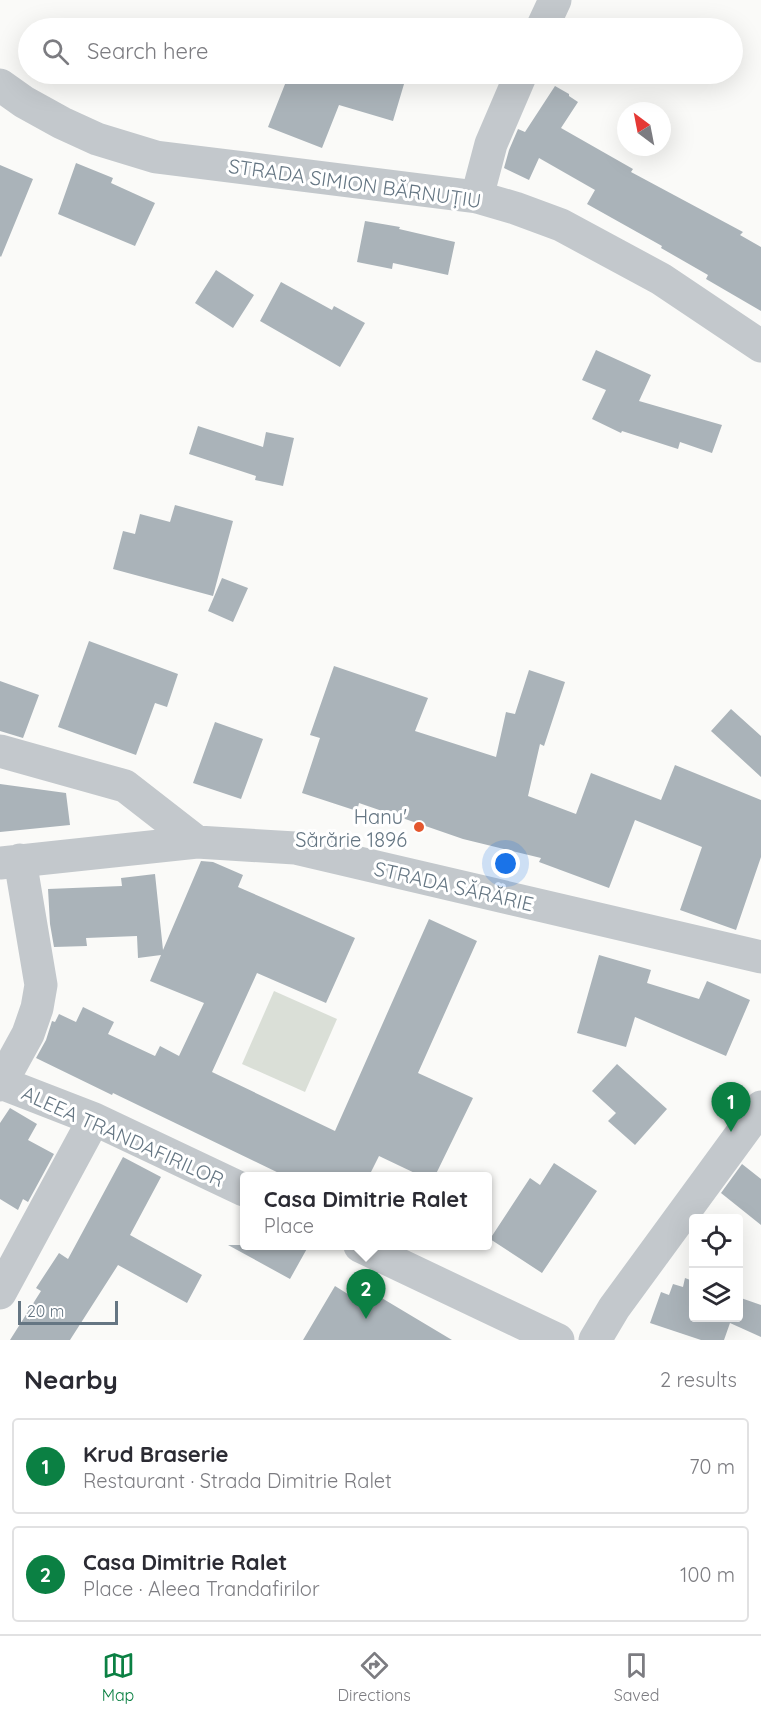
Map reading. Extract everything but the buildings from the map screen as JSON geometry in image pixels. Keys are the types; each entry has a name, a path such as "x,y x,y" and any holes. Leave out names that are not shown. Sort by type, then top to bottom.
{"street":[{"path":"547,18 555,0"},
{"path":"477,197 491,144 517,84"},
{"name":"STRADA SIMION BĂRNUȚIU","path":"0,85 24,102 97,139 156,157 477,197 515,208 561,225 661,279 761,346"},
{"path":"0,751 125,786 197,842"},
{"name":"STRADA SĂRĂRIE","path":"10,862 197,842 295,848 761,957"},
{"path":"1,1084 28,1034 37,1008 41,985 10,862"},
{"name":"ALEEA TRANDAFIRILOR","path":"1,1084 94,1119 240,1189"},
{"path":"596,1338 614,1308 761,1107"},
{"path":"0,1293 94,1119"},
{"path":"370,1250 558,1340"}],"shaded area":[{"path":"274,991 337,1019 305,1092 242,1064"}],"place":[{"name":"Hanu' Sărărie 1896","path":"419,827"},
{"name":"Krud Braserie","path":"731,1132"},
{"name":"Casa Dimitrie Ralet","path":"366,1319"}]}
